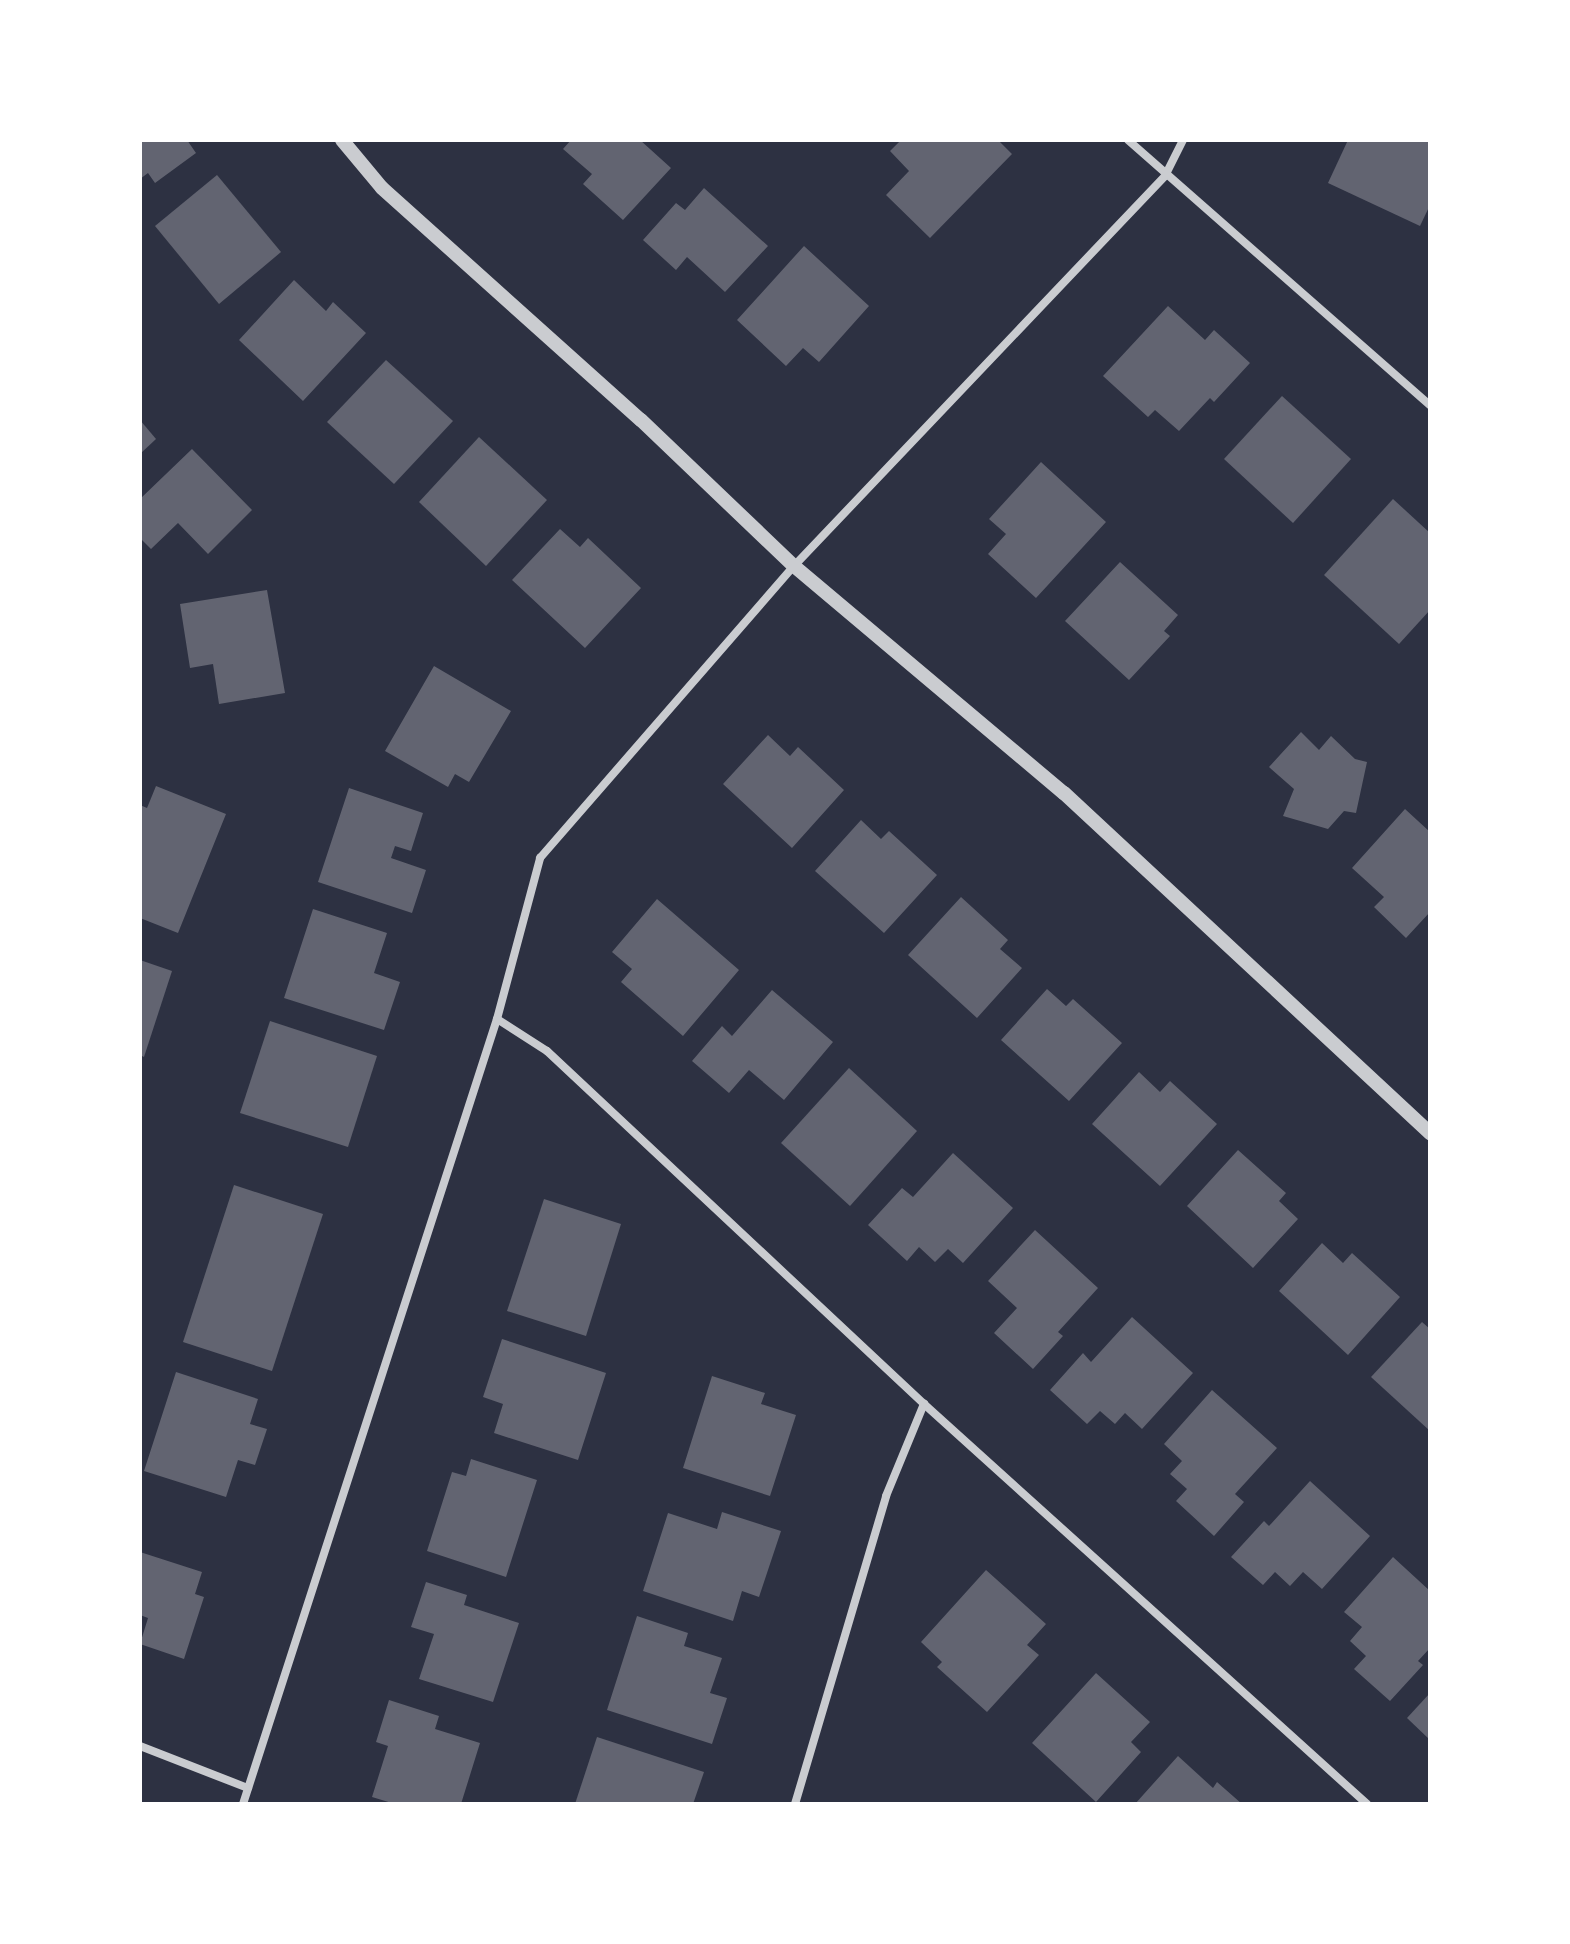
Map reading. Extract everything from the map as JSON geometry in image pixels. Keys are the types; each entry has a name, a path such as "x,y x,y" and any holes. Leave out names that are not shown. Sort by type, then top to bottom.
{"street":[{"path":"342,140 382,188 641,420 794,566 1064,793 1430,1133"},
{"path":"1128,140 1165,176 1430,405"},
{"path":"243,1804 497,1019 540,858 794,566 1165,176 1183,140"},
{"path":"497,1019 547,1051 924,1404 1367,1804"},
{"path":"795,1804 886,1496 924,1404"},
{"path":"140,1746 248,1788"}],"building":[{"path":"140,140 187,140 196,153 155,183 148,173 140,179"},
{"path":"571,140 640,140 671,168 623,220 583,184 592,174 563,149"},
{"path":"901,140 998,140 1012,154 930,238 886,195 909,171 890,151"},
{"path":"1348,140 1430,140 1430,205 1420,226 1328,183"},
{"path":"217,175 281,252 219,304 155,226"},
{"path":"704,188 768,246 725,292 687,257 676,270 643,240 676,203 685,210"},
{"path":"804,246 869,306 819,362 803,348 786,366 737,320"},
{"path":"294,280 326,311 333,302 366,333 303,401 239,340"},
{"path":"1168,306 1205,340 1214,330 1250,363 1214,402 1210,398 1179,431 1155,410 1148,417 1103,376"},
{"path":"386,360 453,421 394,484 327,422"},
{"path":"1282,396 1351,459 1293,523 1224,459"},
{"path":"140,420 156,439 140,454"},
{"path":"479,437 547,500 486,566 419,502"},
{"path":"192,449 252,510 208,554 178,523 151,549 140,538 140,499"},
{"path":"1041,462 1106,522 1036,598 988,554 1006,534 989,519"},
{"path":"1393,499 1430,533 1430,610 1399,644 1324,575"},
{"path":"560,529 580,547 588,538 641,588 585,648 512,580"},
{"path":"1120,562 1178,615 1164,631 1170,636 1129,680 1065,621"},
{"path":"267,590 285,693 219,704 213,664 190,668 180,604"},
{"path":"434,666 511,711 469,782 455,774 448,787 385,751"},
{"path":"1301,732 1319,750 1331,736 1355,759 1367,762 1356,813 1344,811 1328,829 1283,816 1294,789 1269,767"},
{"path":"768,735 790,756 798,747 844,790 792,848 723,784"},
{"path":"156,786 226,814 178,933 140,918 140,805 147,808"},
{"path":"349,788 423,813 411,851 395,846 391,858 426,870 412,913 318,882"},
{"path":"1405,809 1430,832 1430,912 1406,938 1374,907 1384,897 1352,868"},
{"path":"861,820 881,839 889,831 937,875 884,933 815,871"},
{"path":"961,897 1008,940 1000,949 1022,968 977,1018 908,955"},
{"path":"657,899 739,970 683,1036 621,982 632,969 612,952"},
{"path":"313,909 387,933 374,973 400,982 384,1030 284,998"},
{"path":"140,960 172,971 144,1057 140,1055"},
{"path":"1047,989 1066,1006 1073,999 1122,1043 1069,1101 1001,1040"},
{"path":"772,990 833,1042 784,1100 749,1070 729,1093 692,1061 722,1026 732,1036"},
{"path":"270,1021 377,1056 348,1147 240,1113"},
{"path":"849,1068 917,1131 850,1206 781,1143"},
{"path":"1139,1072 1160,1092 1170,1081 1217,1124 1160,1186 1092,1124"},
{"path":"1238,1150 1286,1193 1279,1201 1298,1219 1253,1268 1187,1206"},
{"path":"953,1153 1013,1208 963,1263 948,1249 935,1262 919,1247 907,1261 868,1225 902,1188 913,1197"},
{"path":"234,1185 323,1214 272,1371 183,1342"},
{"path":"544,1199 621,1224 586,1336 507,1311"},
{"path":"1035,1230 1098,1288 1058,1332 1063,1336 1033,1369 994,1333 1017,1308 988,1281"},
{"path":"1322,1243 1343,1263 1352,1253 1400,1297 1348,1355 1279,1291"},
{"path":"1132,1317 1193,1373 1142,1429 1125,1413 1115,1424 1100,1411 1087,1424 1050,1390 1083,1353 1091,1362"},
{"path":"1422,1322 1430,1329 1430,1431 1371,1377"},
{"path":"502,1339 606,1373 578,1460 494,1433 503,1404 483,1397"},
{"path":"176,1372 258,1399 250,1424 267,1429 255,1465 238,1460 226,1497 144,1471"},
{"path":"712,1376 765,1393 761,1404 796,1415 770,1496 683,1468"},
{"path":"1212,1390 1277,1448 1235,1494 1244,1502 1214,1536 1176,1501 1187,1489 1170,1474 1182,1461 1164,1444"},
{"path":"471,1459 537,1480 506,1577 427,1551 452,1472 466,1476"},
{"path":"1310,1481 1370,1536 1322,1589 1303,1572 1290,1586 1275,1572 1263,1585 1231,1557 1264,1521 1269,1526"},
{"path":"722,1512 781,1531 759,1597 742,1591 733,1621 643,1591 668,1513 717,1529"},
{"path":"140,1552 202,1572 195,1594 204,1597 184,1659 140,1644 148,1618 140,1615"},
{"path":"1393,1557 1430,1591 1430,1648 1418,1661 1423,1665 1390,1701 1354,1669 1366,1656 1350,1641 1362,1627 1344,1612"},
{"path":"986,1570 1046,1624 1027,1645 1039,1655 987,1712 937,1667 942,1662 921,1642"},
{"path":"426,1582 467,1595 464,1605 519,1623 493,1702 419,1679 434,1634 411,1627"},
{"path":"637,1616 688,1633 684,1646 722,1658 710,1693 727,1698 712,1744 607,1710"},
{"path":"1096,1673 1150,1722 1131,1742 1141,1752 1096,1802 1032,1743"},
{"path":"1430,1693 1430,1740 1407,1718"},
{"path":"389,1700 439,1716 435,1729 480,1743 461,1804 395,1804 372,1797 388,1746 376,1742"},
{"path":"597,1737 704,1772 693,1804 575,1804"},
{"path":"1178,1756 1213,1788 1217,1782 1242,1804 1135,1804"}]}
